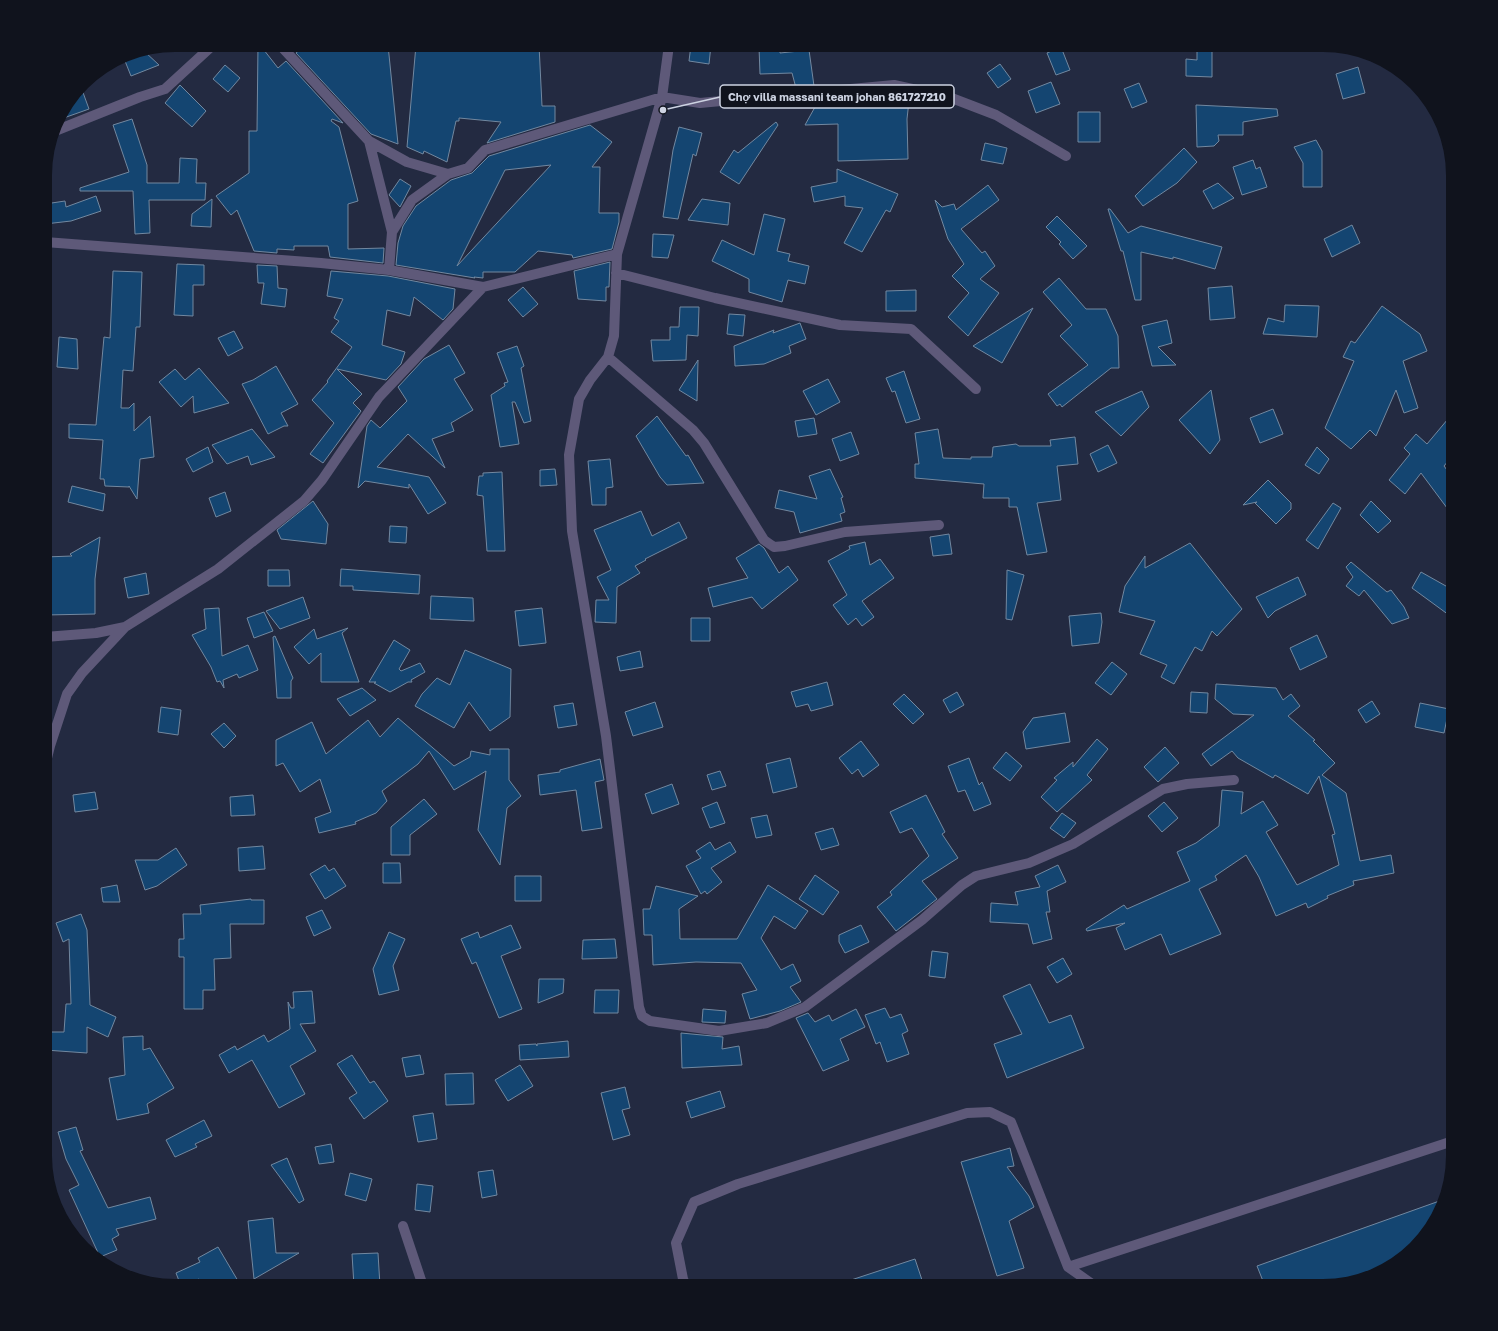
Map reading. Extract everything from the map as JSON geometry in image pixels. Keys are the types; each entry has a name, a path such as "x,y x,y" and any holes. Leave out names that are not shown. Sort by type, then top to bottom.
{"street":[{"path":"61,128 165,89 205,52"},
{"path":"286,52 369,142 407,162 448,174"},
{"path":"668,52 662,97 617,254 614,336 608,357 590,380 579,399 569,455 572,531 606,736 624,892 639,1007 642,1016 650,1021 719,1030 767,1023 805,1007 922,920 962,885 976,876 1029,863 1072,844 1164,789 1187,784 1234,780"},
{"path":"392,232 412,200 448,174 468,168 485,150 662,97 700,103 894,85 949,97 996,114 1066,156"},
{"path":"369,142 392,232 389,270"},
{"path":"52,243 389,270 483,287 617,254"},
{"path":"616,273 715,298 840,325 911,329 976,389"},
{"path":"52,740 68,694 82,673 125,627 218,569 304,500 322,480 379,397 483,287"},
{"path":"608,357 693,430 704,443 764,540 774,547 846,532 939,525"},
{"path":"52,636 96,633 125,627"},
{"path":"683,1279 676,1243 694,1202 738,1184 967,1113 990,1112 1011,1122 1068,1267 1085,1279"},
{"path":"1068,1267 1446,1143"},
{"path":"403,1226 421,1279"}],"building":[{"path":"258,52 265,52 278,68 286,61 343,123 332,119 331,121 339,127 358,201 348,204 348,249 384,248 383,263 330,257 328,246 294,246 294,250 277,249 277,253 254,251 237,210 231,215 216,196 249,173 249,131 257,131"},
{"path":"389,52 398,144 371,134 296,53"},
{"path":"415,52 539,52 542,106 555,106 555,122 487,143 501,122 459,118 459,121 456,121 447,162 424,151 423,154 407,147"},
{"path":"690,52 710,52 709,64 689,61"},
{"path":"759,52 809,52 814,86 796,88 792,73 760,74"},
{"path":"1063,52 1070,70 1056,75 1047,53"},
{"path":"1197,52 1212,52 1212,77 1186,76 1186,59 1197,60"},
{"path":"148,55 159,65 131,76 125,62 128,61"},
{"path":"1000,64 1011,79 998,88 987,73"},
{"path":"225,65 240,78 228,92 213,79"},
{"path":"1358,67 1365,93 1343,99 1336,74"},
{"path":"1051,82 1060,104 1036,113 1028,91"},
{"path":"1139,83 1147,102 1132,108 1124,89"},
{"path":"180,85 206,111 192,127 165,103"},
{"path":"83,93 89,109 66,117"},
{"path":"874,93 875,100 909,101 907,119 908,159 838,161 838,124 805,125 820,98"},
{"path":"1196,105 1277,109 1278,116 1243,122 1243,135 1218,135 1219,141 1214,146 1197,147"},
{"path":"1078,112 1100,112 1100,142 1078,142"},
{"path":"132,119 147,165 147,183 179,183 180,158 197,159 196,183 206,183 205,200 149,200 150,233 135,234 133,191 80,191 80,188 129,172 113,125"},
{"path":"776,122 778,125 739,184 720,172 734,150 738,153"},
{"path":"590,125 612,142 592,167 600,167 599,213 619,213 619,222 612,249 573,258 572,255 538,251 515,272 483,272 483,278 396,265 398,243 403,226 416,206 451,180 472,173 489,156","holes":["551,165 457,266 505,170"]},
{"path":"679,127 702,133 696,156 693,154 678,219 663,217 673,150"},
{"path":"1316,140 1322,151 1322,187 1303,187 1303,163 1294,147"},
{"path":"985,143 1007,148 1003,164 981,160"},
{"path":"1184,148 1197,162 1177,183 1143,206 1135,196"},
{"path":"1253,160 1256,169 1260,167 1267,187 1242,195 1233,167"},
{"path":"837,169 898,194 890,212 886,210 862,252 844,243 863,208 845,206 845,196 814,202 811,187 837,182"},
{"path":"400,179 411,186 400,207 389,195"},
{"path":"1218,183 1234,198 1213,209 1203,191"},
{"path":"988,185 999,200 961,229 982,253 985,251 995,266 980,279 999,293 968,336 948,317 969,293 952,276 964,264 948,239 935,200 942,207 954,204 956,210"},
{"path":"96,196 101,211 71,221 52,223 52,203 65,201 66,207"},
{"path":"212,199 211,227 191,226 192,214"},
{"path":"702,199 730,203 728,225 688,220"},
{"path":"1108,209 1110,209 1128,233 1141,226 1222,247 1215,269 1173,257 1173,259 1141,252 1141,300 1135,300 1123,251 1121,251"},
{"path":"764,214 785,219 777,251 790,254 788,261 809,266 805,284 788,280 782,302 749,292 749,279 712,261 722,240 754,255"},
{"path":"1057,216 1087,246 1073,259 1059,244 1061,242 1046,227"},
{"path":"1352,225 1360,243 1332,257 1324,239"},
{"path":"653,234 674,235 668,258 652,257"},
{"path":"610,262 609,287 606,287 606,301 578,299 574,271"},
{"path":"177,264 204,265 204,285 193,285 193,316 174,315"},
{"path":"257,265 277,266 278,288 287,289 285,307 261,304 264,283 258,283"},
{"path":"113,271 142,272 140,327 136,327 133,371 123,370 121,408 129,408 134,403 134,431 150,416 154,457 140,459 137,499 129,486 105,486 104,479 100,479 103,440 69,438 69,424 96,425 104,337 110,338"},
{"path":"331,271 388,276 455,289 453,309 443,320 414,297 410,316 387,310 382,345 405,352 401,364 386,380 337,369 362,394 353,403 361,411 323,463 310,454 334,423 312,400 328,382 327,381 352,347 331,332 339,321 334,318 343,299 327,296"},
{"path":"1059,278 1086,309 1106,309 1118,336 1119,368 1111,368 1062,407 1060,404 1057,406 1048,394 1088,365 1060,336 1072,325 1043,292"},
{"path":"1232,286 1235,318 1210,320 1208,288"},
{"path":"523,287 538,304 523,317 508,300"},
{"path":"916,290 916,311 886,311 886,291"},
{"path":"1285,305 1319,306 1317,337 1263,334 1268,318 1284,322"},
{"path":"1382,306 1420,334 1427,351 1403,361 1418,408 1404,413 1396,390 1376,436 1370,430 1351,449 1325,428 1354,361 1343,357 1351,341 1355,343"},
{"path":"680,307 699,307 698,336 687,335 686,360 653,361 651,340 670,340 670,327 679,327"},
{"path":"1033,308 1002,363 973,346"},
{"path":"729,314 745,315 743,336 727,334"},
{"path":"1167,320 1172,343 1158,347 1176,365 1152,366 1142,326"},
{"path":"800,323 806,339 789,346 791,353 764,364 735,366 734,346 774,330 773,333"},
{"path":"234,331 243,348 228,356 218,338"},
{"path":"59,337 77,339 78,369 57,367"},
{"path":"449,345 465,373 454,379 473,410 451,423 454,431 432,439 445,468 408,434 377,467 429,477 446,503 428,514 409,484 409,488 365,481 358,488 367,426 371,420 380,428 407,401 398,387 424,359"},
{"path":"517,346 524,366 521,368 531,421 524,423 515,402 512,402 519,444 500,447 491,395 505,386 504,383 508,382 497,353"},
{"path":"698,360 697,401 679,390"},
{"path":"276,366 298,404 281,413 288,426 284,426 268,434 242,384 253,380"},
{"path":"199,368 229,403 194,413 193,396 181,407 159,382 175,369 185,380"},
{"path":"904,371 920,419 906,423 895,391 892,392 886,378"},
{"path":"828,379 840,402 816,415 803,391"},
{"path":"1211,390 1220,440 1210,454 1179,420"},
{"path":"1142,391 1149,407 1121,436 1095,412"},
{"path":"1273,409 1283,434 1260,443 1250,418"},
{"path":"657,416 686,456 688,455 704,483 667,485 660,477 636,436"},
{"path":"814,418 817,434 798,437 795,421"},
{"path":"1446,421 1446,464 1444,466 1446,469 1446,507 1421,473 1405,494 1389,480 1410,454 1404,448 1416,434 1427,444"},
{"path":"252,429 275,457 251,465 248,456 227,464 212,445"},
{"path":"938,429 943,458 971,459 971,457 992,457 993,447 1016,444 1019,446 1051,446 1050,440 1075,437 1078,464 1057,466 1061,500 1037,503 1047,552 1027,555 1017,507 1009,507 1009,498 983,498 984,484 915,478 915,464 919,464 915,433"},
{"path":"851,432 859,454 840,461 832,439"},
{"path":"1108,445 1117,463 1098,472 1090,454"},
{"path":"208,447 213,462 193,472 186,459"},
{"path":"1317,447 1329,459 1319,474 1305,465"},
{"path":"610,459 613,487 606,488 606,505 592,505 588,461"},
{"path":"555,469 557,485 540,486 540,470"},
{"path":"830,469 843,497 841,498 845,512 840,514 842,521 800,533 794,512 775,508 779,490 817,499 809,476"},
{"path":"502,472 505,551 487,551 483,496 477,495 479,476 483,476 483,473"},
{"path":"1268,480 1291,503 1291,509 1276,524 1255,503 1257,502 1243,505"},
{"path":"72,486 105,494 103,511 68,502"},
{"path":"225,492 231,511 216,517 209,498"},
{"path":"313,501 328,524 326,544 281,539 277,530"},
{"path":"1371,501 1391,521 1378,533 1360,515"},
{"path":"1333,503 1341,508 1318,549 1306,540"},
{"path":"641,511 652,536 679,522 687,538 645,559 646,560 635,566 640,573 617,587 616,623 595,622 596,600 609,600 597,577 611,570 594,530"},
{"path":"390,526 407,527 406,543 389,542"},
{"path":"949,534 952,554 933,556 930,537"},
{"path":"100,537 95,579 95,614 52,615 52,557 72,556 70,554"},
{"path":"865,542 870,565 880,559 894,578 862,601 874,617 862,626 856,618 848,625 833,605 847,595 828,561 850,549 849,546"},
{"path":"1190,543 1242,609 1217,636 1212,631 1202,651 1195,647 1174,684 1161,677 1167,665 1140,654 1155,621 1119,612 1125,586 1145,556 1145,568"},
{"path":"759,544 764,548 779,573 788,566 798,580 762,609 752,597 713,607 708,588 748,578 736,558"},
{"path":"1351,562 1387,592 1391,590 1404,607 1409,618 1392,624 1364,590 1359,596 1346,586 1353,577 1346,567"},
{"path":"341,569 420,575 419,594 353,590 353,586 340,586"},
{"path":"268,570 289,570 290,586 268,586"},
{"path":"1007,570 1024,575 1012,620 1006,619"},
{"path":"1421,572 1446,586 1446,613 1412,588"},
{"path":"146,573 149,594 128,598 124,578"},
{"path":"1298,577 1306,595 1275,611 1268,618 1256,597"},
{"path":"431,596 473,598 474,621 430,619"},
{"path":"303,597 310,618 280,629 266,611"},
{"path":"219,608 222,656 248,645 258,670 239,678 237,674 223,680 224,688 220,681 217,682 211,667 192,635 206,629 204,609"},
{"path":"542,608 546,643 519,646 515,611"},
{"path":"264,612 273,631 254,638 247,618"},
{"path":"1101,613 1102,622 1099,643 1072,646 1069,616"},
{"path":"691,618 710,618 710,641 691,641"},
{"path":"348,628 342,633 359,682 321,682 321,653 309,664 294,647 314,629 317,639"},
{"path":"1317,635 1327,657 1300,670 1290,648"},
{"path":"275,636 293,678 291,681 291,698 277,698 273,637"},
{"path":"394,640 410,650 399,669 401,671 420,663 425,672 411,680 412,682 408,682 390,692 374,683 376,682 369,682"},
{"path":"465,650 511,669 510,717 490,731 469,702 454,728 415,706 422,694 437,678 450,685"},
{"path":"640,651 643,667 620,671 617,657"},
{"path":"1112,662 1127,674 1111,695 1095,683"},
{"path":"827,682 833,705 811,711 808,704 796,707 791,692"},
{"path":"1216,684 1276,688 1283,700 1291,694 1300,706 1288,716 1315,740 1313,741 1335,763 1322,775 1346,793 1360,861 1391,855 1394,873 1353,881 1354,885 1327,896 1328,898 1308,908 1306,903 1276,916 1259,877 1246,855 1215,876 1217,880 1199,889 1221,934 1170,955 1161,934 1125,950 1116,928 1125,923 1087,931 1086,929 1124,905 1127,909 1190,881 1177,852 1196,843 1219,826 1222,790 1243,792 1241,814 1263,801 1278,825 1266,832 1297,885 1339,865 1332,835 1335,834 1319,776 1308,794 1275,775 1273,778 1238,758 1232,751 1211,766 1202,754 1254,715 1233,714 1215,699"},
{"path":"362,688 376,700 350,716 337,699"},
{"path":"957,692 964,705 950,713 943,700"},
{"path":"1191,692 1208,693 1207,713 1190,712"},
{"path":"904,694 924,714 913,724 893,704"},
{"path":"1372,701 1380,714 1366,723 1358,710"},
{"path":"655,702 663,727 633,736 625,712"},
{"path":"573,703 577,725 558,728 554,706"},
{"path":"1420,703 1446,708 1446,723 1444,733 1415,727"},
{"path":"161,707 181,710 178,735 158,732"},
{"path":"1065,713 1070,742 1026,749 1023,732 1033,718"},
{"path":"398,718 454,766 470,757 471,751 490,755 490,749 509,749 509,780 521,796 507,808 500,865 478,830 486,771 454,790 429,751 418,764 382,791 387,801 376,813 355,822 356,824 319,833 315,818 331,812 320,779 300,792 283,763 276,766 276,740 312,722 326,754 368,720 380,737"},
{"path":"224,723 236,736 224,748 211,734"},
{"path":"1097,739 1108,749 1087,775 1092,780 1057,812 1041,797 1057,780 1054,778 1073,762 1073,767"},
{"path":"861,741 879,765 863,777 858,769 852,774 839,758"},
{"path":"1165,747 1179,763 1158,782 1144,767"},
{"path":"1006,752 1022,766 1010,781 993,768"},
{"path":"790,758 797,787 773,793 766,764"},
{"path":"969,758 979,785 982,782 991,804 974,811 965,790 958,792 948,766"},
{"path":"600,759 604,780 595,782 602,828 582,831 576,790 540,795 538,775 560,772 560,770"},
{"path":"720,771 726,786 712,790 707,775"},
{"path":"672,784 679,804 652,814 645,794"},
{"path":"95,792 98,809 75,812 73,795"},
{"path":"253,795 255,815 231,816 230,797"},
{"path":"926,795 945,832 942,834 958,858 922,881 937,899 896,931 877,907 892,895 890,892 929,856 912,828 900,833 890,812"},
{"path":"424,799 437,814 410,835 410,855 391,855 391,827"},
{"path":"717,802 725,823 710,828 702,808"},
{"path":"1164,802 1178,818 1162,832 1148,816"},
{"path":"1062,813 1076,823 1064,838 1050,828"},
{"path":"767,815 772,835 756,838 751,818"},
{"path":"833,828 839,845 821,850 815,833"},
{"path":"710,842 715,850 730,842 736,852 711,868 722,882 707,894 705,891 701,894 686,866 701,858 696,851"},
{"path":"263,846 265,869 239,871 238,848"},
{"path":"176,848 187,865 157,886 145,890 135,860 158,860"},
{"path":"383,863 400,863 401,883 383,883"},
{"path":"325,865 329,871 334,868 346,886 325,899 310,874"},
{"path":"1058,865 1066,882 1047,891 1050,912 1046,912 1052,939 1033,944 1028,924 990,922 991,903 1018,905 1015,892 1040,887 1035,876"},
{"path":"815,875 839,892 823,915 799,899"},
{"path":"515,876 541,876 541,901 515,901"},
{"path":"117,885 120,902 103,902 101,888"},
{"path":"768,885 808,911 795,929 774,916 761,938 781,970 793,964 801,981 790,987 801,1002 780,1011 750,1019 742,994 757,990 741,963 696,962 653,965 652,935 644,935 643,909 650,909 656,886 698,896 679,909 680,939 737,939"},
{"path":"251,899 264,900 264,924 230,924 231,958 214,959 215,990 203,990 203,1009 184,1009 184,957 179,957 179,939 184,939 183,914 201,914 200,905"},
{"path":"322,910 331,928 314,936 306,917"},
{"path":"81,914 87,930 90,1005 116,1017 108,1037 87,1027 87,1053 52,1050 52,1032 64,1032 66,1004 71,1004 69,939 63,942 56,923"},
{"path":"511,925 521,948 501,956 522,1009 499,1018 476,962 472,964 461,939 478,932 480,938"},
{"path":"861,925 869,942 845,953 839,942 839,935"},
{"path":"389,932 405,939 393,966 399,990 379,995 373,969"},
{"path":"615,939 617,958 582,959 583,940"},
{"path":"932,951 948,953 945,978 929,976"},
{"path":"1063,958 1072,974 1057,983 1047,967"},
{"path":"539,979 564,979 563,993 538,1003"},
{"path":"1030,984 1049,1023 1071,1015 1084,1048 1007,1078 994,1044 1022,1034 1003,996"},
{"path":"595,990 619,990 618,1013 594,1013"},
{"path":"312,991 315,1023 300,1024 316,1051 290,1066 305,1094 279,1108 252,1060 229,1073 219,1055 235,1046 237,1050 264,1035 268,1042 290,1029 288,1002 291,1008 294,1008 293,992"},
{"path":"885,1008 890,1018 901,1014 908,1031 902,1034 909,1054 887,1062 880,1042 876,1044 865,1015"},
{"path":"703,1009 726,1011 725,1023 702,1022"},
{"path":"856,1009 865,1027 840,1039 849,1060 823,1071 796,1018 808,1013 815,1022 829,1015 832,1021"},
{"path":"681,1033 723,1037 722,1049 739,1046 742,1065 682,1068"},
{"path":"143,1036 143,1050 150,1048 174,1088 147,1104 149,1113 117,1120 109,1078 125,1075 123,1037"},
{"path":"568,1041 569,1057 520,1060 519,1045 536,1044 537,1046 537,1044"},
{"path":"352,1055 370,1083 374,1081 388,1101 364,1119 349,1098 357,1093 337,1064"},
{"path":"420,1055 424,1074 406,1077 402,1058"},
{"path":"520,1065 533,1086 508,1101 495,1080"},
{"path":"473,1073 474,1104 446,1105 445,1074"},
{"path":"625,1087 630,1108 622,1110 630,1135 613,1140 601,1093"},
{"path":"720,1091 725,1107 691,1118 686,1102"},
{"path":"433,1113 437,1139 418,1142 413,1116"},
{"path":"204,1120 212,1136 195,1144 197,1147 175,1157 166,1140"},
{"path":"76,1127 83,1150 80,1151 108,1208 150,1197 156,1219 116,1229 119,1235 112,1239 117,1250 103,1256 97,1251 69,1190 79,1185 66,1159 58,1132"},
{"path":"331,1144 334,1162 319,1164 315,1147"},
{"path":"1010,1148 1014,1166 1007,1167 1029,1196 1034,1207 1009,1221 1024,1268 997,1276 961,1162"},
{"path":"287,1158 304,1200 299,1203 271,1165"},
{"path":"493,1170 497,1195 482,1198 478,1172"},
{"path":"350,1173 372,1179 366,1201 345,1195"},
{"path":"417,1184 433,1186 430,1212 415,1210"},
{"path":"1437,1202 1416,1237 1404,1249 1370,1270 1347,1277 1331,1279 1262,1279 1257,1266"},
{"path":"273,1218 276,1253 299,1253 254,1279 248,1221"},
{"path":"218,1247 237,1279 178,1279 176,1273 200,1262 198,1258"},
{"path":"378,1253 380,1279 354,1279 352,1254"},
{"path":"915,1259 922,1279 854,1279"}],"place":[{"name":"Chợ villa massani team johan 861727210","path":"663,110"}]}
